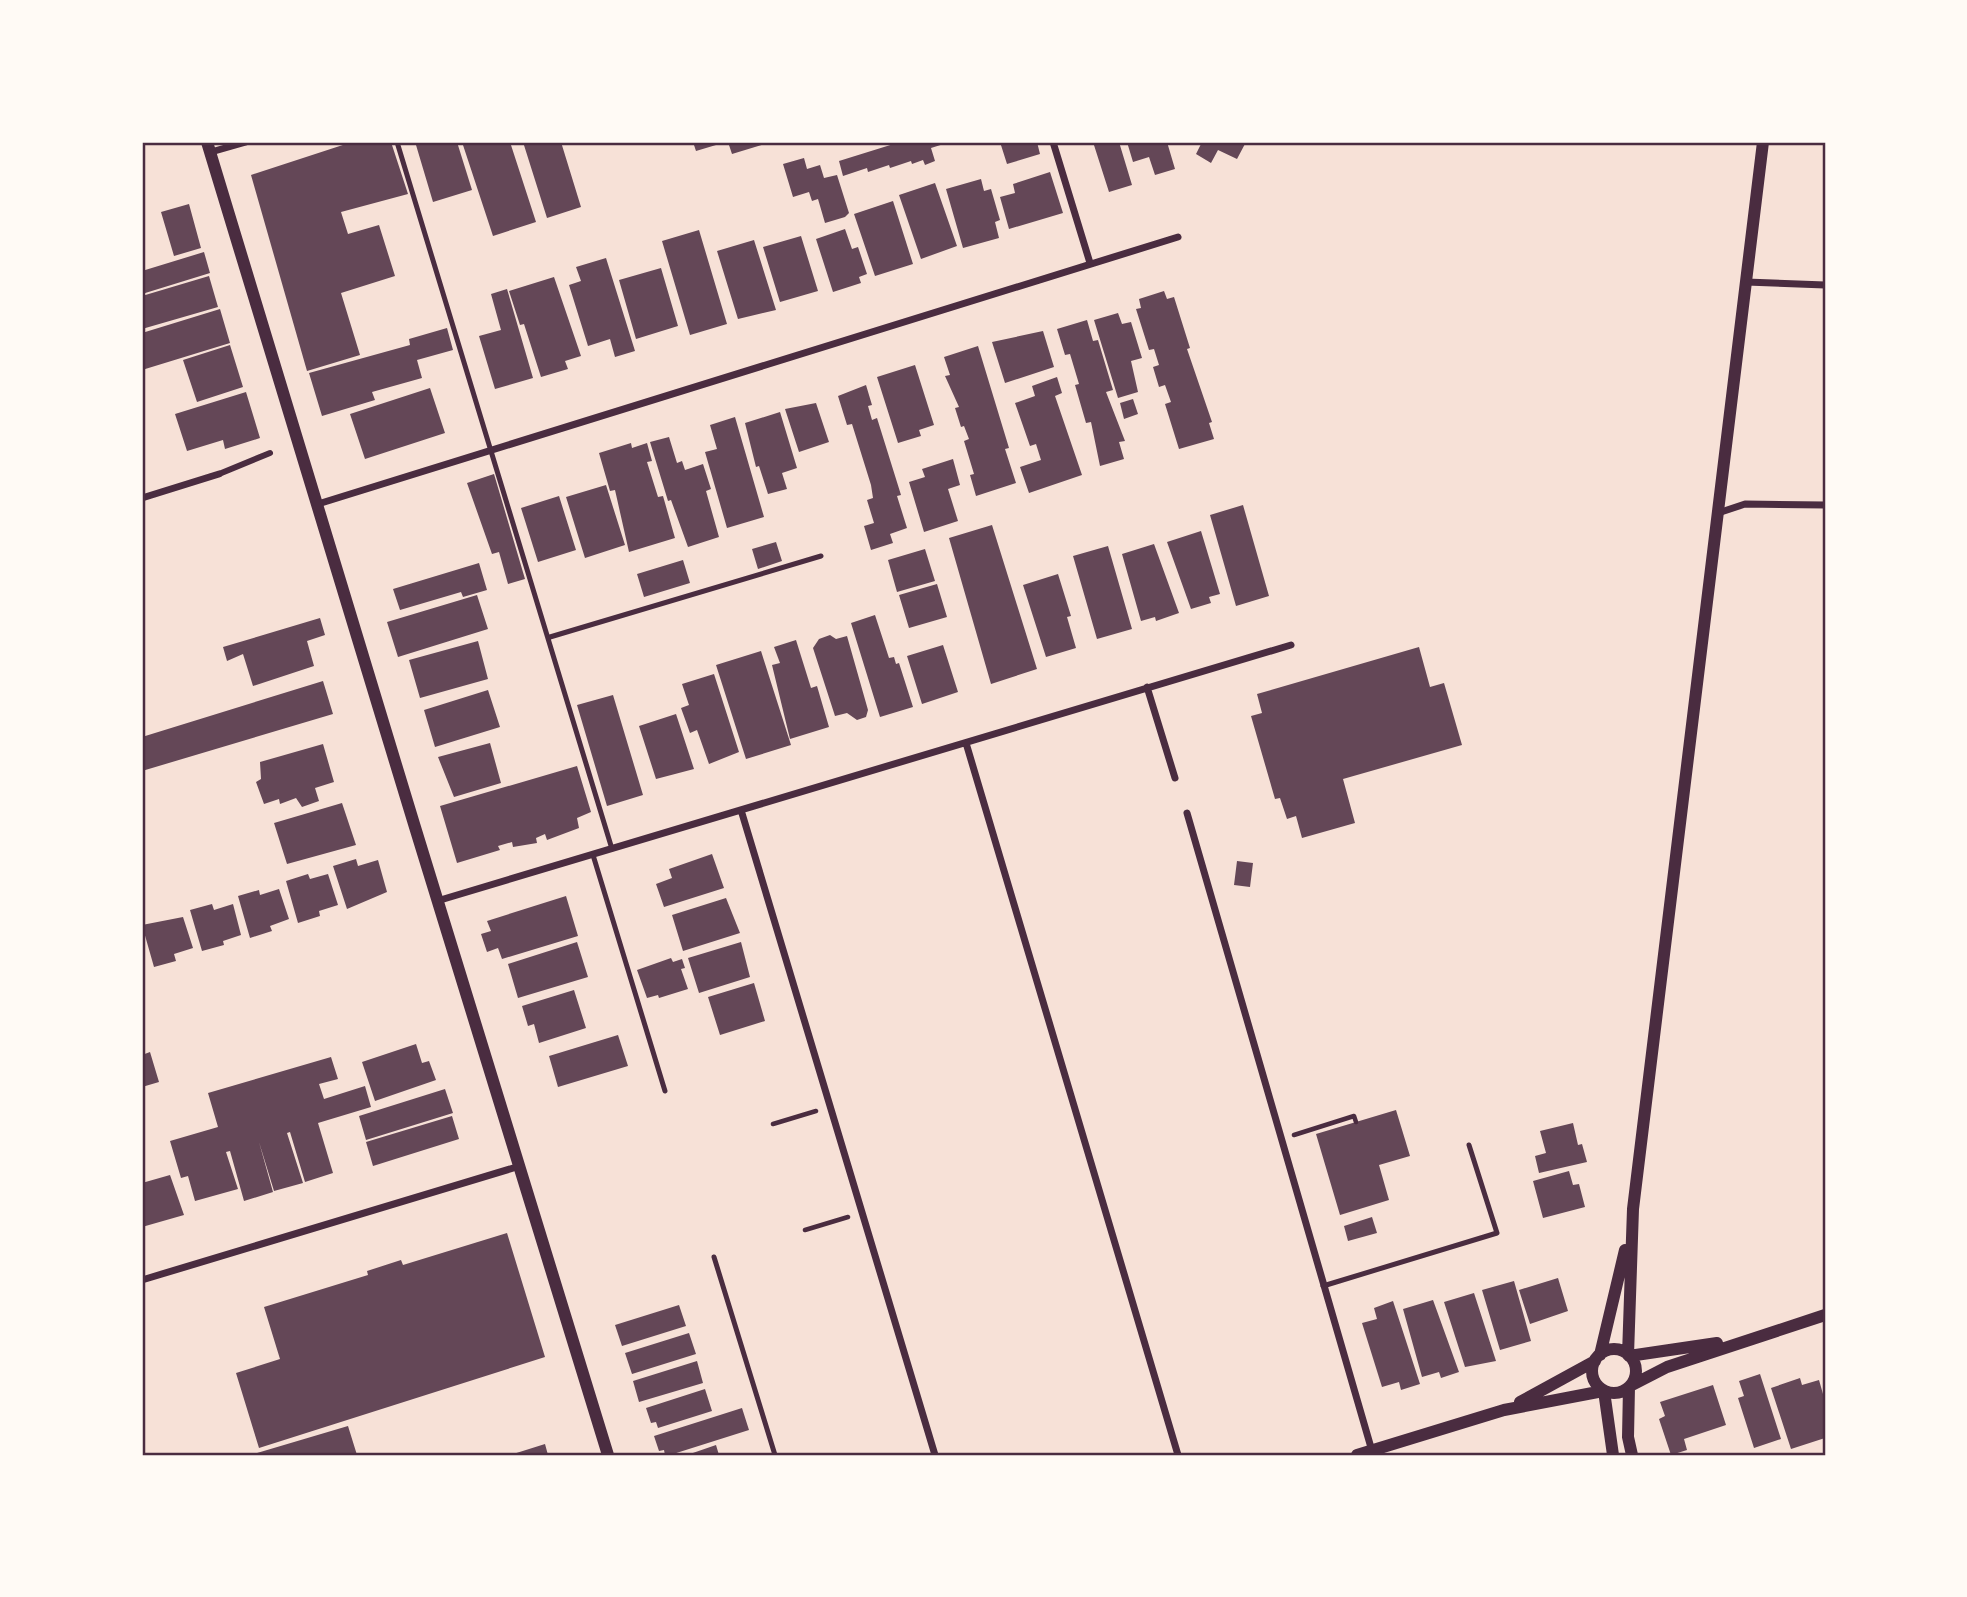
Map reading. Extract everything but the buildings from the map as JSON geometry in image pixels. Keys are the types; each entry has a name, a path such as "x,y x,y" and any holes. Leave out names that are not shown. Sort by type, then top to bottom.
{"street":[{"path":"246,142 209,147 608,1455"},
{"path":"1053,142 1090,263"},
{"path":"1629,1355 1633,1209 1763,142"},
{"path":"318,503 1178,237"},
{"path":"1746,282 1825,285"},
{"path":"142,498 219,474 270,453"},
{"path":"1717,513 1745,504 1825,505"},
{"path":"437,901 1291,645"},
{"path":"1147,687 1175,778"},
{"path":"966,743 1178,1455"},
{"path":"741,810 935,1455"},
{"path":"1188,813 1372,1451"},
{"path":"142,1280 520,1166"},
{"path":"1613,1455 1604,1391 1592,1374 1633,1209"},
{"path":"1357,1455 1504,1410 1604,1391 1618,1393 1667,1367 1748,1338 1825,1315"},
{"path":"1629,1355 1748,1338"},
{"path":"1504,1410 1617,1349 1629,1355 1636,1366 1631,1386 1628,1437 1632,1455"}],"lane":[{"path":"397,142 550,637 612,849"},
{"path":"550,637 821,556"},
{"path":"593,855 664,1091"},
{"path":"1323,1286 1497,1233 1469,1145"},
{"path":"714,1257 775,1455"}],"path":[{"path":"773,1124 831,1107"},
{"path":"1280,1139 1354,1116 1356,1122"},
{"path":"805,1230 862,1213"}]}
